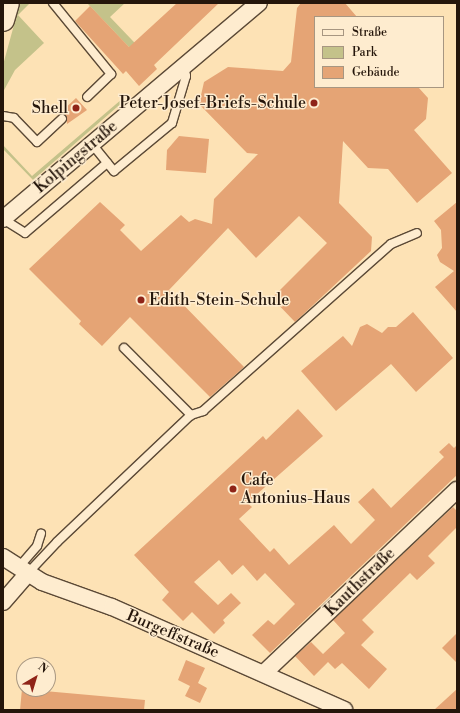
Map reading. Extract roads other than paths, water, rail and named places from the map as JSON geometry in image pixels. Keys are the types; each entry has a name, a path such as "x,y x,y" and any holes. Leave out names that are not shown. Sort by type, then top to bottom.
{"main road":[{"path":"3,20 8,3"}],"street":[{"name":"Kolpingstraße","path":"3,219 259,3"},
{"name":"Kauthstraße","path":"264,674 455,495"},
{"name":"Burgeffstraße","path":"3,557 42,582 79,594 344,710"},
{"path":"3,602 23,571"}],"lane":[{"path":"53,3 111,74 87,96"},
{"path":"92,144 114,171 172,123 186,76 184,66"},
{"path":"3,116 14,118 37,142 62,119"},
{"path":"3,219 25,233 108,163"},
{"path":"23,571 57,542 191,415 203,410 391,244 417,233"},
{"path":"124,348 191,415"},
{"path":"23,571 37,546 41,534"}],"place":[{"name":"Peter-Josef-Briefs-Schule","path":"314,103"},
{"name":"Shell","path":"76,108"},
{"name":"Edith-Stein-Schule","path":"141,300"},
{"name":"Cafe Antonius-Haus","path":"233,489"}]}
